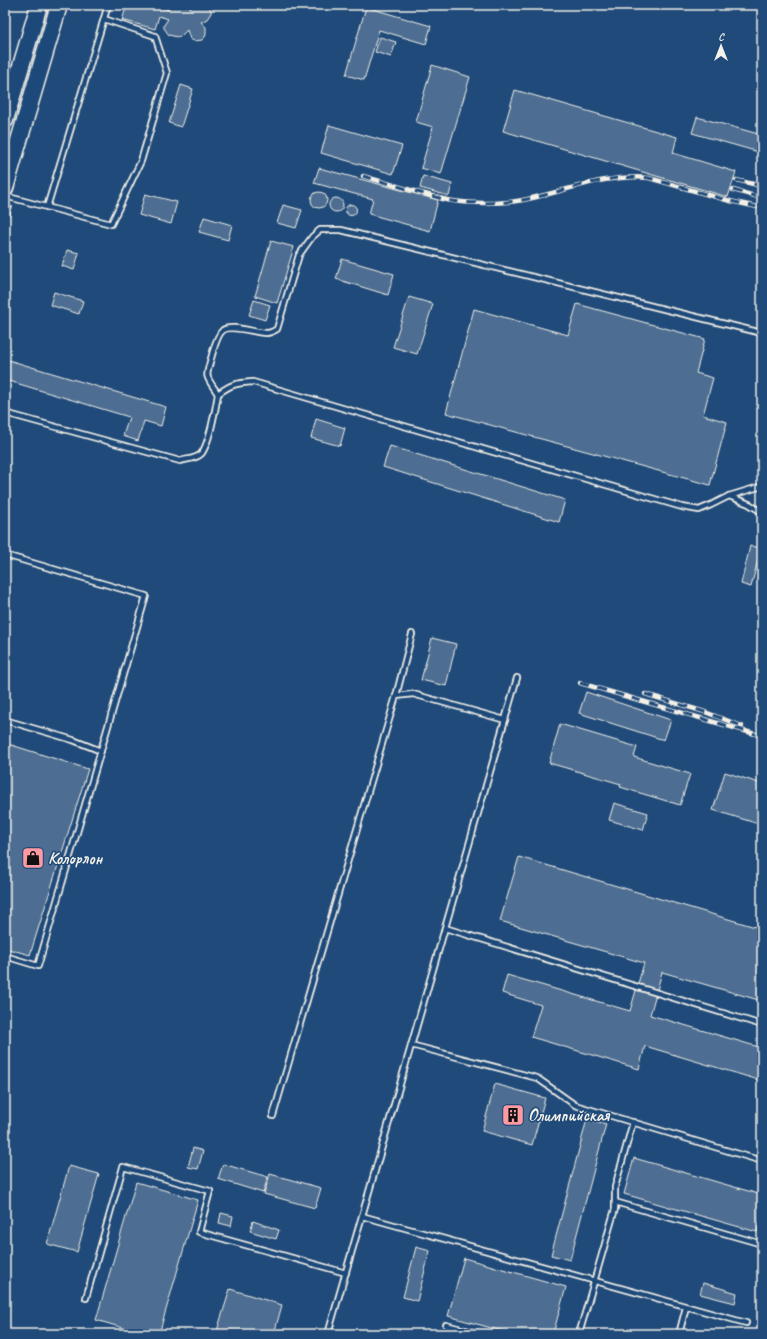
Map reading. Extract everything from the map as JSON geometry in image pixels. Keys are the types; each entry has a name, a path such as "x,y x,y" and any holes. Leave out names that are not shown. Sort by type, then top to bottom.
{"highway":[{"path":"5,120 39,5"},
{"path":"5,188 59,5"}],"lane":[{"path":"47,207 108,5"},
{"path":"5,196 111,224 141,162 167,73 155,36 104,19"},
{"path":"218,394 208,381 206,375 218,339 223,330 233,328 268,333 277,329 299,255 312,237 320,230 341,230 762,333"},
{"path":"5,413 180,460 192,458 200,454 205,447 218,394 226,387 237,383 253,382 682,507 699,510 729,496 762,486"},
{"path":"729,496 749,504 762,512"},
{"path":"5,555 146,596 38,966 5,956"},
{"path":"273,1116 396,696 412,634"},
{"path":"328,1334 517,678"},
{"path":"396,696 413,694 505,720"},
{"path":"5,720 73,740 101,751"},
{"path":"445,928 762,1025"},
{"path":"411,1045 537,1078 575,1105 762,1161"},
{"path":"579,1334 615,1209 615,1187 633,1122"},
{"path":"86,1298 123,1167 210,1191 199,1232 346,1273"},
{"path":"615,1202 762,1244"},
{"path":"362,1216 746,1324"},
{"path":"679,1334 686,1307"},
{"path":"446,1325 481,1334"}],"building":[{"path":"5,5 11,5 5,25"},
{"path":"127,5 159,5 158,7 169,10 169,5 190,5 190,9 194,5 208,5 211,13 207,19 201,22 206,27 205,37 202,40 194,41 190,39 187,30 181,36 177,37 169,35 164,28 164,25 168,19 159,16 155,29 122,20"},
{"path":"366,7 431,26 426,44 379,30 364,80 346,75"},
{"path":"380,37 396,42 391,57 375,52"},
{"path":"432,65 470,77 441,174 421,168 433,127 416,122"},
{"path":"181,85 193,89 181,127 169,123"},
{"path":"515,90 677,137 673,153 736,172 728,197 503,131"},
{"path":"697,117 762,135 762,153 692,133"},
{"path":"329,125 402,146 393,174 321,153"},
{"path":"319,168 438,200 430,231 369,214 373,199 314,183"},
{"path":"423,176 452,184 449,196 420,188"},
{"path":"319,192 326,197 327,200 322,207 319,208 312,203 311,200 316,193"},
{"path":"145,194 177,202 171,224 139,215"},
{"path":"333,198 339,198 343,202 343,208 339,212 333,212 329,208 329,202"},
{"path":"351,204 355,206 357,210 355,214 351,216 347,214 345,210 347,206"},
{"path":"283,205 302,210 296,228 277,223"},
{"path":"204,217 232,225 228,240 199,232"},
{"path":"271,241 294,247 277,303 255,296"},
{"path":"67,250 79,253 74,270 62,266"},
{"path":"342,259 394,274 388,295 336,279"},
{"path":"54,292 83,301 79,314 50,305"},
{"path":"409,297 433,304 417,354 393,347"},
{"path":"254,300 270,305 265,320 249,315"},
{"path":"577,304 705,339 696,373 713,378 703,415 727,422 710,485 446,413 474,309 568,335"},
{"path":"5,359 166,407 161,426 144,421 138,441 123,436 129,417 9,381 5,396"},
{"path":"316,419 345,428 340,446 311,438"},
{"path":"390,446 565,500 559,522 383,467"},
{"path":"750,546 761,548 751,587 741,584"},
{"path":"432,638 456,644 446,686 421,680"},
{"path":"586,692 671,720 664,740 579,713"},
{"path":"560,724 637,747 634,757 690,774 680,805 620,787 621,784 549,763"},
{"name":"Колорлон","path":"5,743 88,769 30,955 5,948"},
{"path":"725,772 762,784 762,825 713,810"},
{"path":"614,803 648,813 643,830 609,820"},
{"path":"519,857 762,929 762,1001 662,972 650,1015 762,1048 762,1081 645,1046 639,1069 531,1037 541,1005 502,993 507,975 630,1011 644,963 500,921"},
{"name":"Олимпийская","path":"495,1084 545,1098 532,1145 482,1131"},
{"path":"587,1119 606,1124 570,1260 551,1255"},
{"path":"193,1148 203,1151 198,1169 188,1167"},
{"path":"634,1158 762,1195 762,1213 757,1232 624,1194"},
{"path":"223,1164 268,1177 263,1193 218,1179"},
{"path":"69,1166 99,1174 77,1252 47,1244"},
{"path":"270,1174 321,1188 315,1208 264,1194"},
{"path":"136,1182 198,1200 159,1334 144,1334 96,1320"},
{"path":"221,1213 233,1216 231,1226 219,1223"},
{"path":"253,1221 279,1230 276,1239 250,1231"},
{"path":"416,1247 430,1251 417,1301 403,1297"},
{"path":"464,1258 566,1287 553,1334 513,1334 448,1316"},
{"path":"703,1283 737,1293 735,1303 700,1294"},
{"path":"230,1289 282,1305 274,1334 216,1334"}],"railway":[{"path":"363,176 447,200 485,203 505,202 539,197 586,184 617,178 649,178 730,201 762,208"},
{"path":"736,180 762,186"},
{"path":"733,190 762,198"},
{"path":"580,683 762,736"},
{"path":"645,694 705,712 742,726"}],"place":[{"name":"Колорлон","path":"33,858"},
{"name":"Олимпийская","path":"513,1115"}]}
